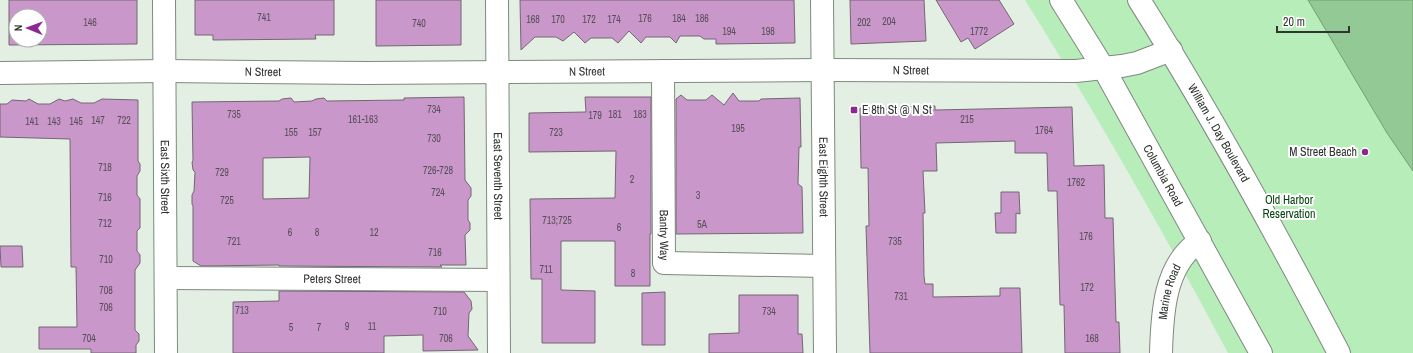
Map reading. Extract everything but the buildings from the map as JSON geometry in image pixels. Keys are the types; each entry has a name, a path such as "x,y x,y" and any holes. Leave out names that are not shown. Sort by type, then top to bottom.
{"street":[{"name":"East Sixth Street","path":"164,0 166,353"},
{"name":"East Seventh Street","path":"497,0 498,353"},
{"name":"East Eighth Street","path":"822,0 825,353"},
{"name":"Columbia Road","path":"1061,0 1104,69 1261,353"},
{"name":"William J. Day Boulevard","path":"1139,0 1170,50 1260,206 1339,353"},
{"name":"N Street","path":"0,73 165,71 1076,71 1104,69 1137,63 1170,50"},
{"name":"Bantry Way","path":"663,71 664,262 824,266"},
{"name":"Marine Road","path":"1161,353 1164,311 1168,289 1178,261 1186,252 1200,241"},
{"name":"Peters Street","path":"166,278 498,280"}],"green space":[{"name":"Old Harbor Reservation","path":"1025,0 1308,0 1387,133 1413,171 1413,353 1228,353 1130,175"}],"shaded area":[{"path":"1308,0 1413,0 1413,171 1387,133"}],"place":[{"name":"E 8th St @ N St","path":"854,110"},
{"name":"M Street Beach","path":"1365,152"}]}
